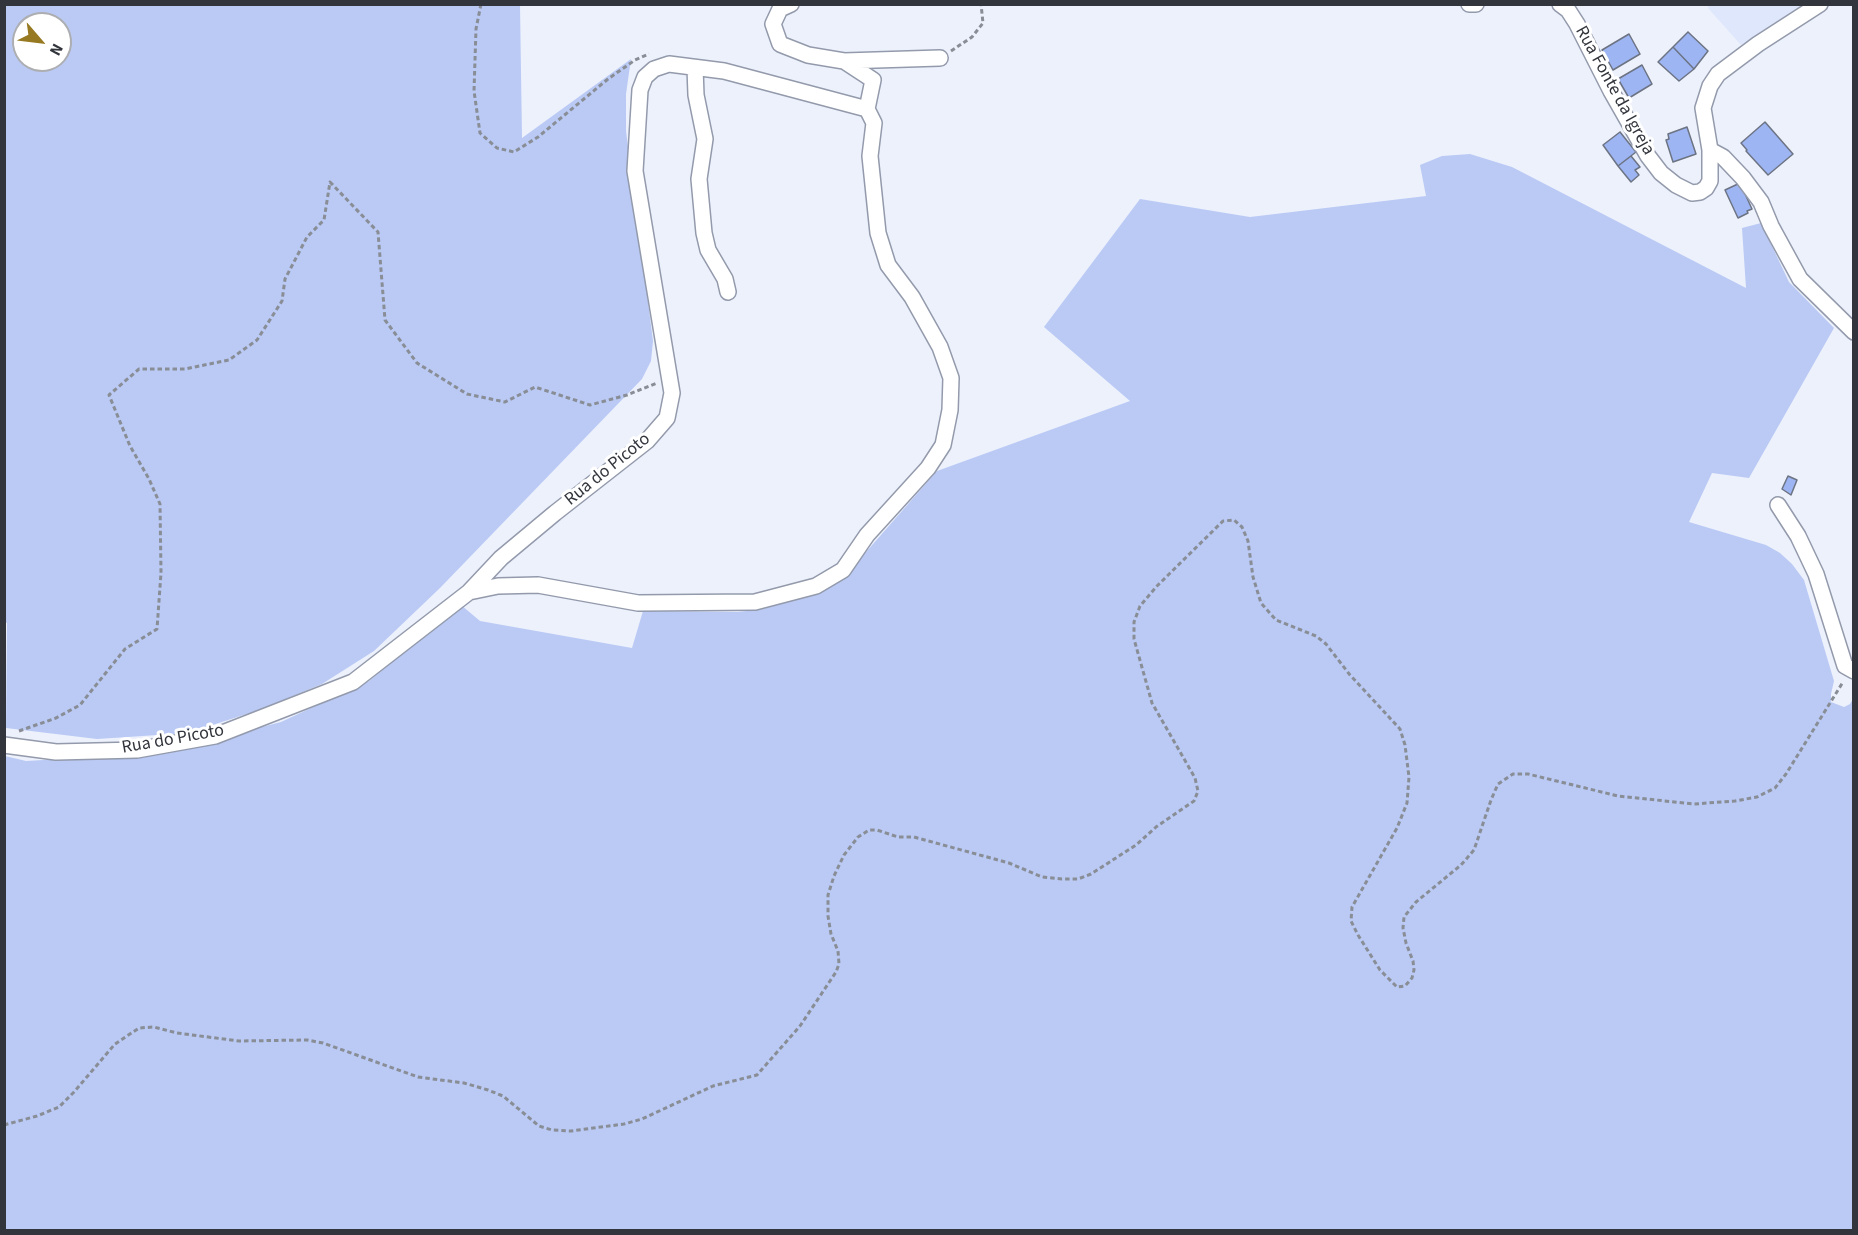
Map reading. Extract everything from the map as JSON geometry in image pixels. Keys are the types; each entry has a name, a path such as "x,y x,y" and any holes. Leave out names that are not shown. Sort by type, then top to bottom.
{"street":[{"path":"791,4 780,9 773,24 780,44 808,55 844,61 940,58"},
{"path":"1469,4 1476,4"},
{"name":"Rua Fonte da Igreja","path":"1560,4 1568,10 1577,24 1625,118 1648,156 1661,172 1692,193 1700,192 1710,181 1710,150 1703,108 1710,86 1718,74 1758,44 1820,4"},
{"path":"469,592 498,586 538,585 638,603 755,602 816,586 843,570 867,535 928,468 943,445 950,410 951,378 940,347 912,297 888,265 878,233 870,156 874,123 867,109 873,80 844,61"},
{"path":"669,64 724,71 867,109"},
{"name":"Rua do Picoto","path":"9,740 56,752 136,750 215,736 353,682 469,592 501,558 658,430 667,418 672,393 635,171 640,90 645,77 654,69 669,64"},
{"path":"695,68 696,95 705,139 699,179 704,233 708,250 725,279 728,292"},
{"path":"1710,150 1723,156 1761,202 1771,226 1800,279 1854,332"},
{"path":"1778,505 1798,536 1816,574 1845,666 1852,671"}],"path":[{"path":"481,4 476,29 474,91 480,133 497,148 514,152 538,137 608,79 647,54 656,54 669,64"},
{"path":"958,46 972,37 983,23 981,4"},
{"path":"9,740 24,728 56,718 80,705 125,649 157,629 161,573 160,504 149,478 130,446 109,395 139,369 184,369 229,360 257,340 282,302 285,279 307,237 324,220 330,182 378,232 385,320 417,363 467,394 505,402 535,387 590,405 627,395 670,378"},
{"path":"4,1125 59,1107 115,1044 139,1028 154,1027 177,1033 239,1041 307,1040 323,1043 418,1077 464,1083 488,1090 503,1096 539,1126 552,1130 571,1131 624,1124 642,1119 713,1086 757,1075 800,1026 836,972 839,964 838,951 831,934 828,895 844,855 858,837 868,830 877,830 898,837 914,837 1009,864 1042,877 1078,879 1128,850 1172,814 1194,801 1198,791 1195,778 1152,703 1134,639 1134,622 1140,606 1156,586 1223,521 1234,520 1242,527 1248,541 1253,577 1261,603 1276,620 1316,636 1326,644 1350,675 1400,729 1405,745 1409,777 1407,803 1397,828 1352,907 1351,921 1380,970 1396,987 1405,986 1412,978 1414,970 1413,960 1406,944 1403,928 1404,917 1416,902 1461,865 1474,850 1498,784 1513,774 1528,774 1618,796 1694,804 1735,801 1757,796 1774,788 1786,774 1840,686 1852,671"}],"shaded area":[{"path":"1709,4 1807,5 1741,45 1708,8"},
{"path":"4,5 520,5 522,138 631,59 626,94 626,131 653,341 651,361 642,379 440,588 374,651 322,684 262,709 188,733 97,739 6,728 7,623 4,622"},
{"path":"1470,154 1512,167 1746,288 1742,228 1761,223 1789,282 1834,328 1749,478 1712,473 1689,522 1766,545 1780,553 1792,564 1804,580 1834,681 1831,702 1844,707 1853,699 1853,1230 5,1230 5,756 26,761 95,757 180,748 281,722 369,681 461,605 480,621 632,648 643,611 738,612 763,609 787,602 828,584 859,560 937,471 1130,401 1044,327 1140,199 1250,217 1426,196 1420,165 1442,156"}],"building":[{"path":"1688,32 1708,51 1694,69 1673,47"},
{"path":"1629,34 1640,54 1613,70 1602,50"},
{"path":"1673,47 1694,69 1679,81 1658,62"},
{"path":"1642,65 1652,84 1629,98 1618,79"},
{"path":"1765,122 1793,154 1768,175 1741,143"},
{"path":"1687,127 1696,154 1673,162 1666,140 1669,139 1668,134"},
{"path":"1620,132 1636,152 1618,166 1603,145"},
{"path":"1631,156 1640,167 1635,170 1639,175 1631,182 1618,166"},
{"path":"1740,183 1752,209 1738,218 1725,190"},
{"path":"1788,476 1797,480 1791,495 1782,489"}]}
